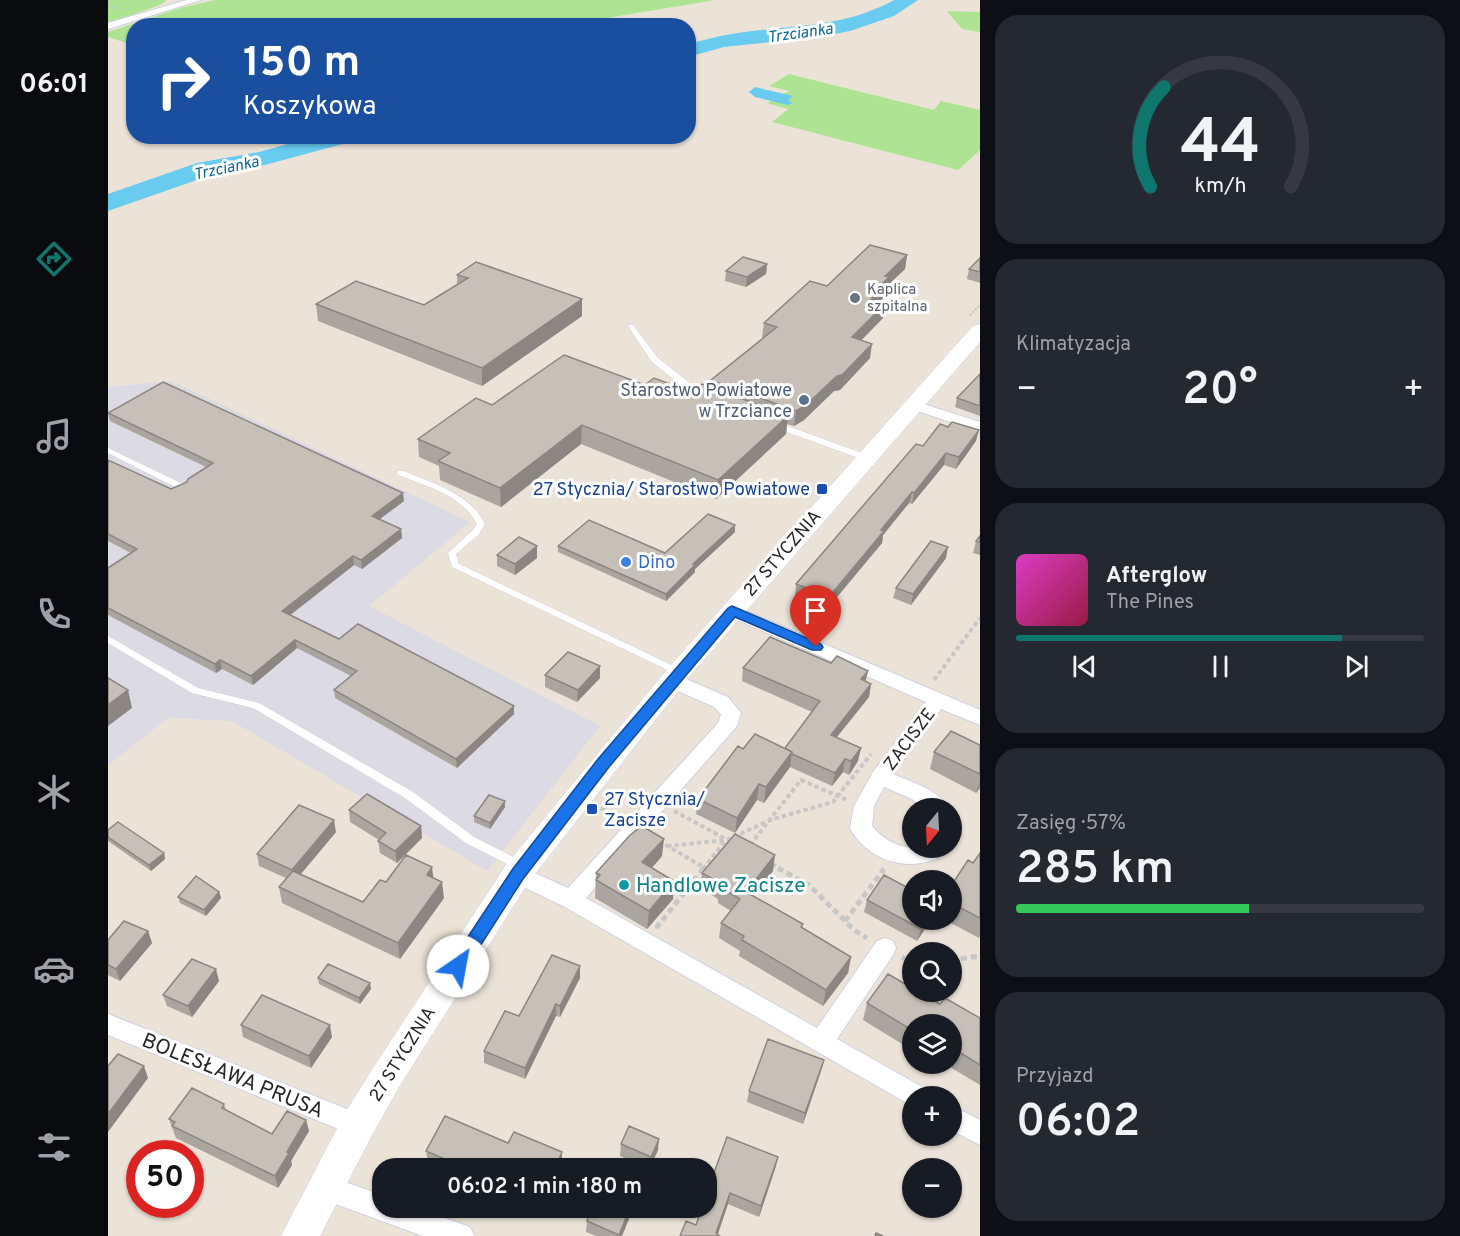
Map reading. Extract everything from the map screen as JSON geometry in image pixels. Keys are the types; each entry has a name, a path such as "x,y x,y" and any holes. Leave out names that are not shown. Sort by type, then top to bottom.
{"main road":[{"name":"27 STYCZNIA","path":"300,1236 358,1125 387,1076 520,871 603,763 676,676 980,330"}],"street":[{"path":"133,18 182,2 196,0"},
{"path":"108,26 126,20"},
{"path":"914,405 980,427"},
{"path":"732,611 980,718"},
{"path":"571,900 727,726 731,712 721,702 676,676"},
{"name":"ZACISZE","path":"864,806 931,698"},
{"name":"ZACISZE","path":"880,777 925,798"},
{"path":"864,806 861,828 871,842 891,853 902,855"},
{"path":"520,871 902,1089"},
{"path":"821,1043 885,948"},
{"name":"BOLESŁAWA PRUSA","path":"108,1024 358,1125"},
{"path":"962,1123 980,1133"},
{"path":"325,1188 460,1236"}],"lane":[{"path":"631,326 655,360 708,400"},
{"path":"769,423 867,458"},
{"path":"108,450 184,488"},
{"path":"401,473 465,502 478,516 481,524 476,532 452,553 455,565 676,676"},
{"path":"108,639 195,691 256,705 409,795 470,840 520,871"}],"path":[{"path":"931,698 980,618"},
{"path":"667,846 727,840 769,821 833,802 874,750"},
{"path":"745,850 801,780 837,797 864,806"},
{"path":"659,802 736,845"},
{"path":"644,942 727,840"},
{"path":"845,921 889,863 891,853"},
{"path":"763,860 809,885 854,930 902,957"},
{"path":"962,958 980,956"}],"shaded area":[{"path":"172,381 470,522 369,606 600,726 487,871 232,721 168,718 108,765 108,387"}],"green space":[{"path":"108,0 167,0 160,5 108,23"},
{"path":"215,0 715,0 607,18 150,18"},
{"path":"947,11 980,12 980,32 962,29"},
{"path":"126,26 126,43 108,37 108,32"},
{"path":"789,74 934,110 941,101 980,110 980,150 958,170 772,122 788,109 767,103 789,91 769,86"}],"water":[{"path":"755,87 793,96 788,100 792,103 788,105 755,97 749,92"}],"building":[{"path":"870,245 907,255 885,276 889,277 883,283 886,284 871,299 886,303 852,337 872,344 842,375 837,376 806,405 796,411 711,380 777,327 764,323 810,281 827,286"},
{"path":"743,257 767,264 747,277 726,271"},
{"path":"980,258 980,272 969,269"},
{"path":"476,262 582,299 482,368 316,304 356,281 424,305 468,278 457,275"},
{"path":"564,355 645,385 654,378 691,392 702,384 788,416 718,480 582,425 500,488 438,461 450,453 418,439 476,398 492,405"},
{"path":"980,374 980,406 957,398"},
{"path":"163,382 403,493 372,516 401,529 361,560 353,556 282,611 339,639 358,624 514,706 456,759 334,690 357,671 295,640 251,676 220,660 215,664 108,608 108,568 137,549 108,534 108,460 171,489 187,482 188,479 213,463 108,413"},
{"path":"952,422 979,430 959,457 946,453 881,530 884,531 829,597 796,584 916,444 923,446 940,424 948,427"},
{"path":"708,514 735,525 693,564 695,565 666,594 558,546 589,520 665,553"},
{"path":"519,537 537,546 515,564 497,555"},
{"path":"931,541 948,547 913,594 896,588"},
{"path":"770,637 831,663 837,656 868,671 861,679 871,684 831,735 861,748 851,761 845,759 835,773 792,754 785,748 820,701 743,668"},
{"path":"568,652 600,666 578,690 545,675"},
{"path":"108,678 128,690 108,705"},
{"path":"951,731 980,745 980,774 934,752"},
{"path":"755,734 792,752 766,787 759,784 737,818 698,799 738,746 743,749"},
{"path":"367,794 421,826 395,851 378,841 386,833 349,810"},
{"path":"489,795 505,801 490,823 474,816"},
{"path":"299,805 334,820 292,870 257,854"},
{"path":"118,822 164,853 149,865 108,837 108,830"},
{"path":"642,826 664,839 642,862 674,881 649,911 596,880 600,875 596,873 630,835"},
{"path":"735,834 775,855 746,892 803,924 801,927 851,957 826,990 742,940 744,936 721,923 740,899 720,887 722,884 702,873"},
{"path":"980,853 980,918 962,909 961,870 968,860 973,863"},
{"path":"406,855 432,867 427,875 442,882 398,943 279,887 293,871 363,902 380,880 386,882"},
{"path":"884,875 902,885 902,919 867,900"},
{"path":"196,876 219,892 204,910 178,897"},
{"path":"124,921 148,931 116,969 108,965 108,940"},
{"path":"552,955 580,966 560,1006 556,1004 525,1068 484,1051 505,1011 519,1016"},
{"path":"192,959 216,969 188,1006 163,995"},
{"path":"328,964 370,983 359,998 318,978"},
{"path":"888,974 902,982 902,1002 940,1004 952,1002 980,1018 980,1065 962,1054 962,1014 902,1014 902,1024 867,1003"},
{"path":"262,995 330,1025 309,1056 241,1025"},
{"path":"768,1039 824,1060 805,1113 749,1091"},
{"path":"118,1054 144,1066 108,1114 108,1066"},
{"path":"192,1088 224,1104 222,1108 272,1134 287,1111 306,1120 275,1176 172,1126 175,1122 169,1119"},
{"path":"445,1116 508,1143 514,1132 562,1152 559,1158 442,1158 426,1151"},
{"path":"629,1126 659,1139 651,1157 621,1144"},
{"path":"727,1137 778,1157 761,1206 730,1193 716,1233 720,1236 680,1236 686,1221 696,1225 698,1218 717,1218 717,1165"},
{"path":"588,1218 626,1218 619,1235 587,1221"}],"waterway":[{"name":"Trzcianka","path":"696,49 724,41 843,27 887,12 908,0"},
{"name":"Trzcianka","path":"108,203 206,168 261,159 316,144"}],"place":[{"name":"Kaplica szpitalna","path":"855,298"},
{"name":"Starostwo Powiatowe w Trzciance","path":"804,400"},
{"name":"27 Stycznia/ Starostwo Powiatowe","path":"822,489"},
{"name":"Dino","path":"626,562"},
{"name":"27 Stycznia/ Zacisze","path":"592,809"},
{"name":"Handlowe Zacisze","path":"624,885"}],"route":[{"path":"458,966 517,874 603,763 732,611 816,647"}]}
